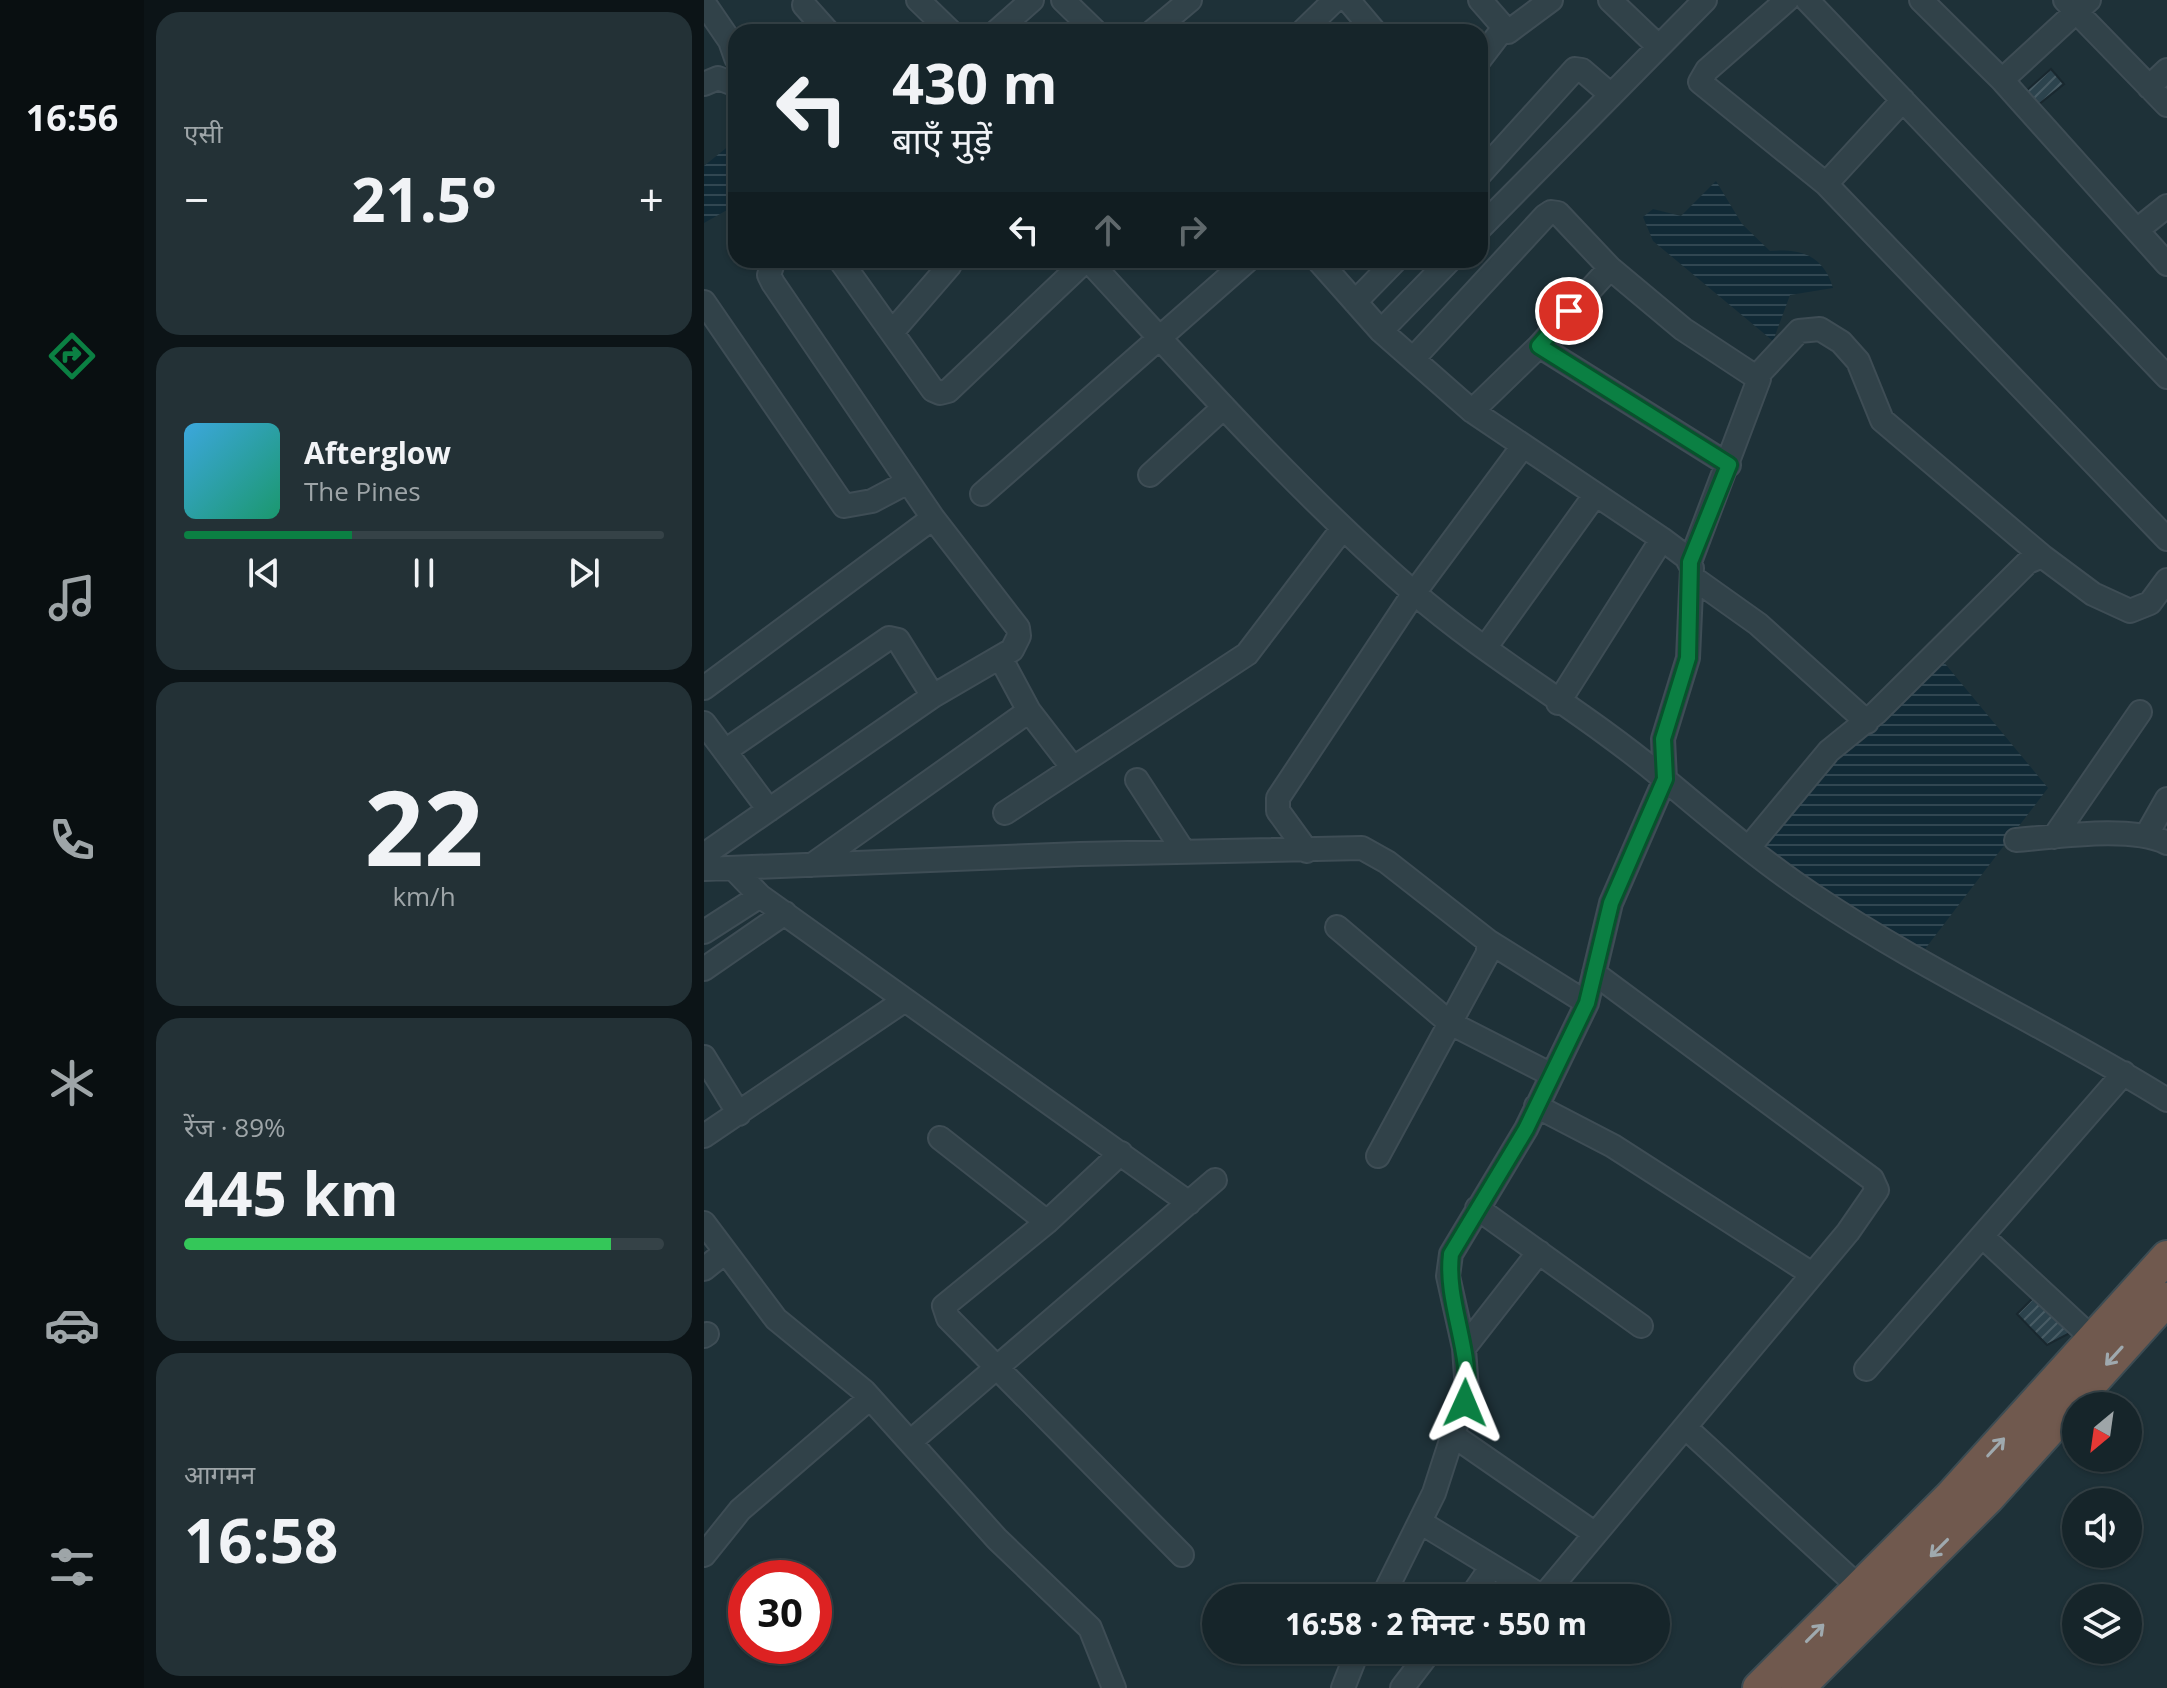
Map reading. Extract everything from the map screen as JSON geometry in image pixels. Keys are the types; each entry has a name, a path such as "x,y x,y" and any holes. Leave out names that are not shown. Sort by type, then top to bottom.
{"highway":[{"path":"1759,1688 1962,1484 2167,1257"},
{"path":"1798,1688 1988,1498 2167,1299"}],"street":[{"path":"918,0 943,24"},
{"path":"1005,24 1032,0"},
{"path":"1063,0 1088,24"},
{"path":"1162,24 1190,0"},
{"path":"1310,24 1335,0"},
{"path":"1348,0 1368,24"},
{"path":"1480,0 1508,32 1551,0"},
{"path":"1610,0 1658,46"},
{"path":"1488,220 1705,0"},
{"path":"1787,0 1707,70 1700,82 1826,184 2167,539"},
{"path":"1807,0 2167,377"},
{"path":"1921,0 2002,80 2167,264"},
{"path":"704,3 728,38"},
{"path":"2002,80 2077,4 2167,105"},
{"path":"804,5 821,24"},
{"path":"1488,49 1503,29"},
{"path":"1488,165 1575,69 1582,70 1610,94"},
{"path":"2149,87 2167,70"},
{"path":"704,84 718,78 728,79"},
{"path":"1826,184 1903,100"},
{"path":"2137,230 2167,206"},
{"path":"1413,359 1551,212 1558,213 1610,268 1683,329 1757,376"},
{"path":"714,861 769,810 933,696 1017,644 1018,628 908,482 773,283 769,275 771,268"},
{"path":"846,268 933,390 940,393 948,391 1079,268"},
{"path":"893,331 942,268"},
{"path":"1094,268 1224,407 1343,528 1414,593 1558,703 1665,779 1810,894 1893,948 2124,1073 2167,1100"},
{"path":"982,494 1239,268"},
{"path":"1325,268 1381,331 1472,411 1662,539 1691,570 1758,624 1867,722"},
{"path":"1355,302 1388,268"},
{"path":"1381,331 1442,268"},
{"path":"1472,411 1539,346 1610,268"},
{"path":"704,302 844,506 872,501 908,482"},
{"path":"1757,376 1799,331 1820,329 1831,334 1858,361 1882,420 2042,556 2093,594 2130,611 2150,603 2167,580"},
{"path":"1539,346 1729,465"},
{"path":"1389,1584 1420,1522 1454,1436 1467,1391 1464,1348 1448,1276 1451,1254 1526,1129 1587,1003 1611,903 1665,779 1663,739 1688,658 1691,570 1758,384 1757,376"},
{"path":"1150,475 1224,407"},
{"path":"1307,851 1278,811 1278,798 1414,593 1523,446"},
{"path":"1485,648 1595,495"},
{"path":"704,688 933,518"},
{"path":"1005,813 1247,654 1343,528"},
{"path":"1558,703 1662,539"},
{"path":"1750,846 1824,756 1867,722 2028,562 2042,556"},
{"path":"725,751 889,638 898,640 933,696"},
{"path":"1000,657 1029,711 1073,768"},
{"path":"812,865 1029,711"},
{"path":"2054,837 2140,712"},
{"path":"705,727 769,810"},
{"path":"1137,780 1184,852"},
{"path":"2016,840 2054,837 2157,840 2167,799"},
{"path":"714,861 812,865 1184,852 1369,850 1488,941 1587,1003"},
{"path":"714,861 1189,1203"},
{"path":"704,932 760,896"},
{"path":"704,969 785,913"},
{"path":"1337,927 1450,1023 1552,1075"},
{"path":"1378,1156 1488,953 1488,941"},
{"path":"1420,1522 1543,1595 1812,1274 1872,1201 1877,1190 1872,1179 1594,973"},
{"path":"704,1136 905,1000"},
{"path":"704,1057 739,1114"},
{"path":"1866,1369 2124,1073"},
{"path":"1536,1106 1613,1146 1812,1274"},
{"path":"940,1138 1047,1222"},
{"path":"1121,1153 1047,1222 944,1306 948,1318 1182,1555"},
{"path":"910,1442 1215,1180"},
{"path":"1477,1208 1641,1326"},
{"path":"704,1223 776,1319 870,1398 997,1539 1090,1628 1114,1688"},
{"path":"1982,1236 2092,1338"},
{"path":"1464,1348 1539,1252"},
{"path":"704,1269 724,1253"},
{"path":"704,1555 740,1510 870,1398"},
{"path":"1685,1427 1860,1588"},
{"path":"1454,1436 1594,1533"},
{"path":"1480,1584 1492,1566"},
{"path":"1343,1688 1352,1664"},
{"path":"1402,1688 1420,1664"}],"water":[{"path":"728,146 728,210 704,223 704,166"},
{"path":"1716,181 1742,224 1770,251 1792,251 1810,256 1824,268 1833,288 1790,295 1773,341 1653,241 1643,217 1653,209 1681,216"},
{"path":"1942,660 2048,788 1925,949 1826,896 1757,841 1843,743 1860,743"}],"building":[{"path":"2051,69 2064,84 2038,105 2026,91"},
{"path":"2037,1294 2070,1327 2070,1333 2047,1345 2017,1314"}],"route":[{"path":"1465,1403 1464,1348 1448,1276 1451,1254 1526,1129 1587,1003 1611,903 1665,779 1663,739 1688,658 1690,562 1729,465 1539,346 1569,311"}]}
